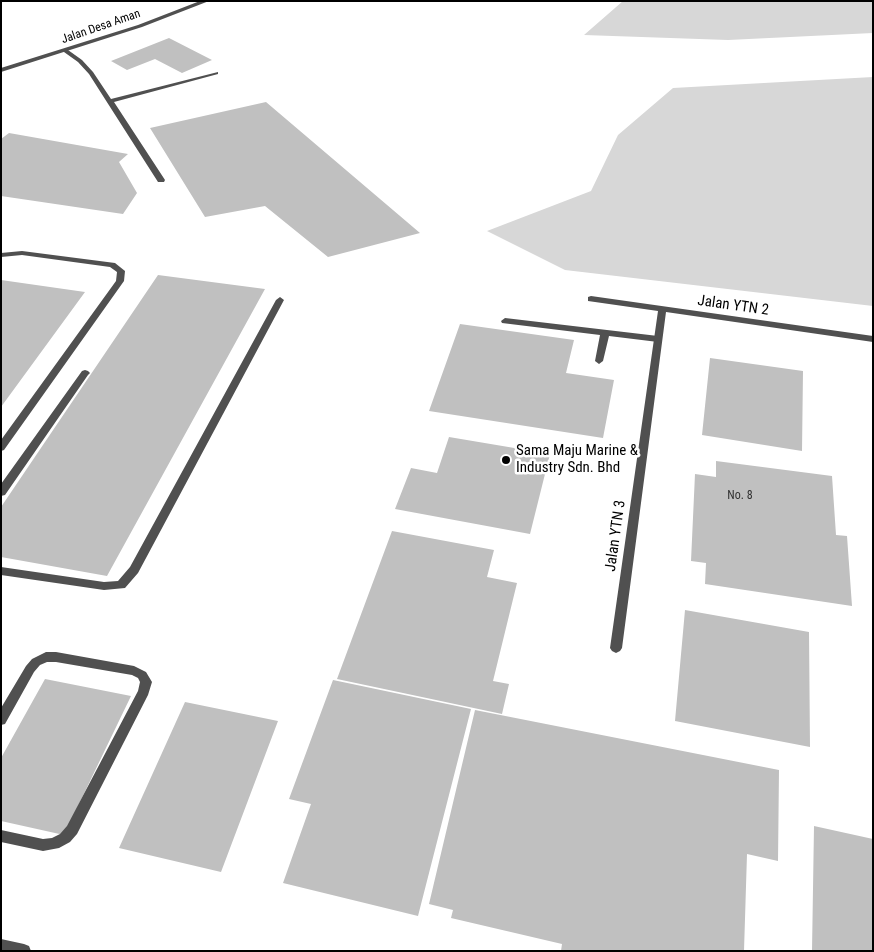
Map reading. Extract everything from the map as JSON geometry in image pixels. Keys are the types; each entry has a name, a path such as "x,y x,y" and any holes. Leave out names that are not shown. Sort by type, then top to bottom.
{"street":[{"name":"Jalan Desa Aman","path":"1,70 66,51 206,1"},
{"path":"66,51 80,60 111,101 160,180"},
{"path":"111,101 216,73"},
{"path":"1,255 22,253 112,265 120,271 120,281 1,448"},
{"name":"Jalan YTN 2","path":"590,299 873,339"},
{"path":"1,570 104,586 122,585 134,570 280,300"},
{"name":"Jalan YTN 3","path":"616,648 662,310"},
{"path":"506,322 658,339"},
{"path":"599,361 605,333"},
{"path":"1,492 85,373"},
{"path":"1,720 30,669 36,662 46,657 56,657 134,671 142,675 146,682 144,691 135,709 72,830 65,838 54,844 43,844 1,836"},
{"path":"1,946 24,951"}],"shaded area":[{"path":"623,1 873,1 873,33 728,40 584,35"},
{"path":"873,77 873,306 565,270 487,231 591,191 618,135 673,88"}],"building":[{"path":"169,38 212,60 182,73 155,59 127,70 111,61"},
{"path":"266,102 420,233 328,257 265,206 205,217 150,128"},
{"path":"9,133 128,154 119,162 137,193 123,214 1,196 1,139"},
{"path":"158,275 265,289 107,576 1,557 1,507"},
{"path":"1,280 85,292 1,407"},
{"path":"460,324 574,340 566,373 614,380 603,438 429,411"},
{"path":"710,358 803,371 802,451 702,435"},
{"path":"449,437 550,454 530,534 395,509 411,468 437,473"},
{"path":"716,461 832,476 836,535 847,536 852,606 705,584 706,563 691,561 695,474 716,477"},
{"path":"392,531 494,550 487,577 517,583 493,681 509,684 502,714 337,679"},
{"path":"685,610 809,632 810,747 675,721"},
{"path":"45,679 131,696 64,835 1,821 1,758"},
{"path":"333,680 471,709 418,916 283,883 311,804 289,799"},
{"path":"185,702 278,721 221,872 119,848"},
{"path":"475,710 779,770 778,861 747,854 744,951 561,951 562,944 451,918 453,910 429,904"},
{"path":"814,826 873,839 873,951 812,951"}],"place":[{"name":"Sama Maju Marine & Industry Sdn. Bhd","path":"506,460"}]}
